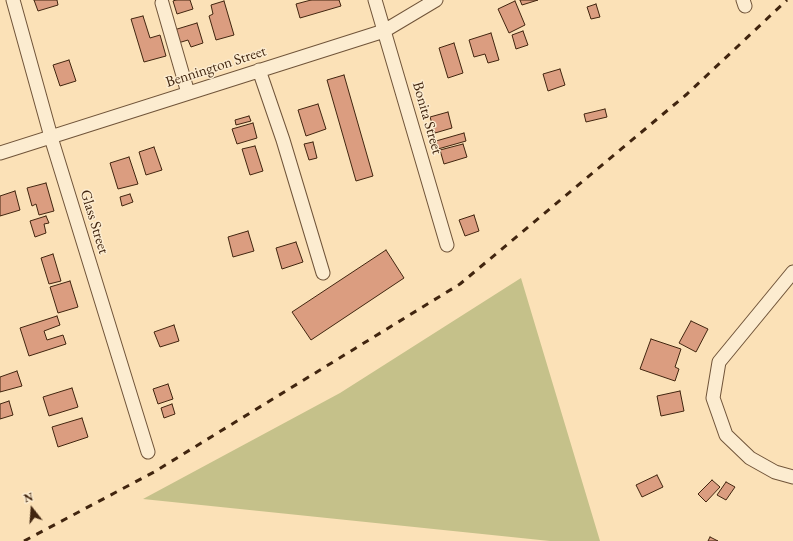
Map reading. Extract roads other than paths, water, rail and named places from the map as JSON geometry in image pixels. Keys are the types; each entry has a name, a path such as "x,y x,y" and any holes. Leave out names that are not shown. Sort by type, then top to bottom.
{"street":[{"name":"Glass Street","path":"13,0 51,136 148,452"},
{"name":"Bonita Street","path":"375,0 447,245"},
{"name":"Bennington Street","path":"0,153 384,31 436,0"},
{"path":"162,3 188,93"},
{"path":"259,70 283,140 323,273"},
{"path":"793,272 719,362 713,398 726,435 750,458 775,472 793,477"}],"railway":[{"path":"24,541 154,472 460,284 687,94 787,0"}]}
